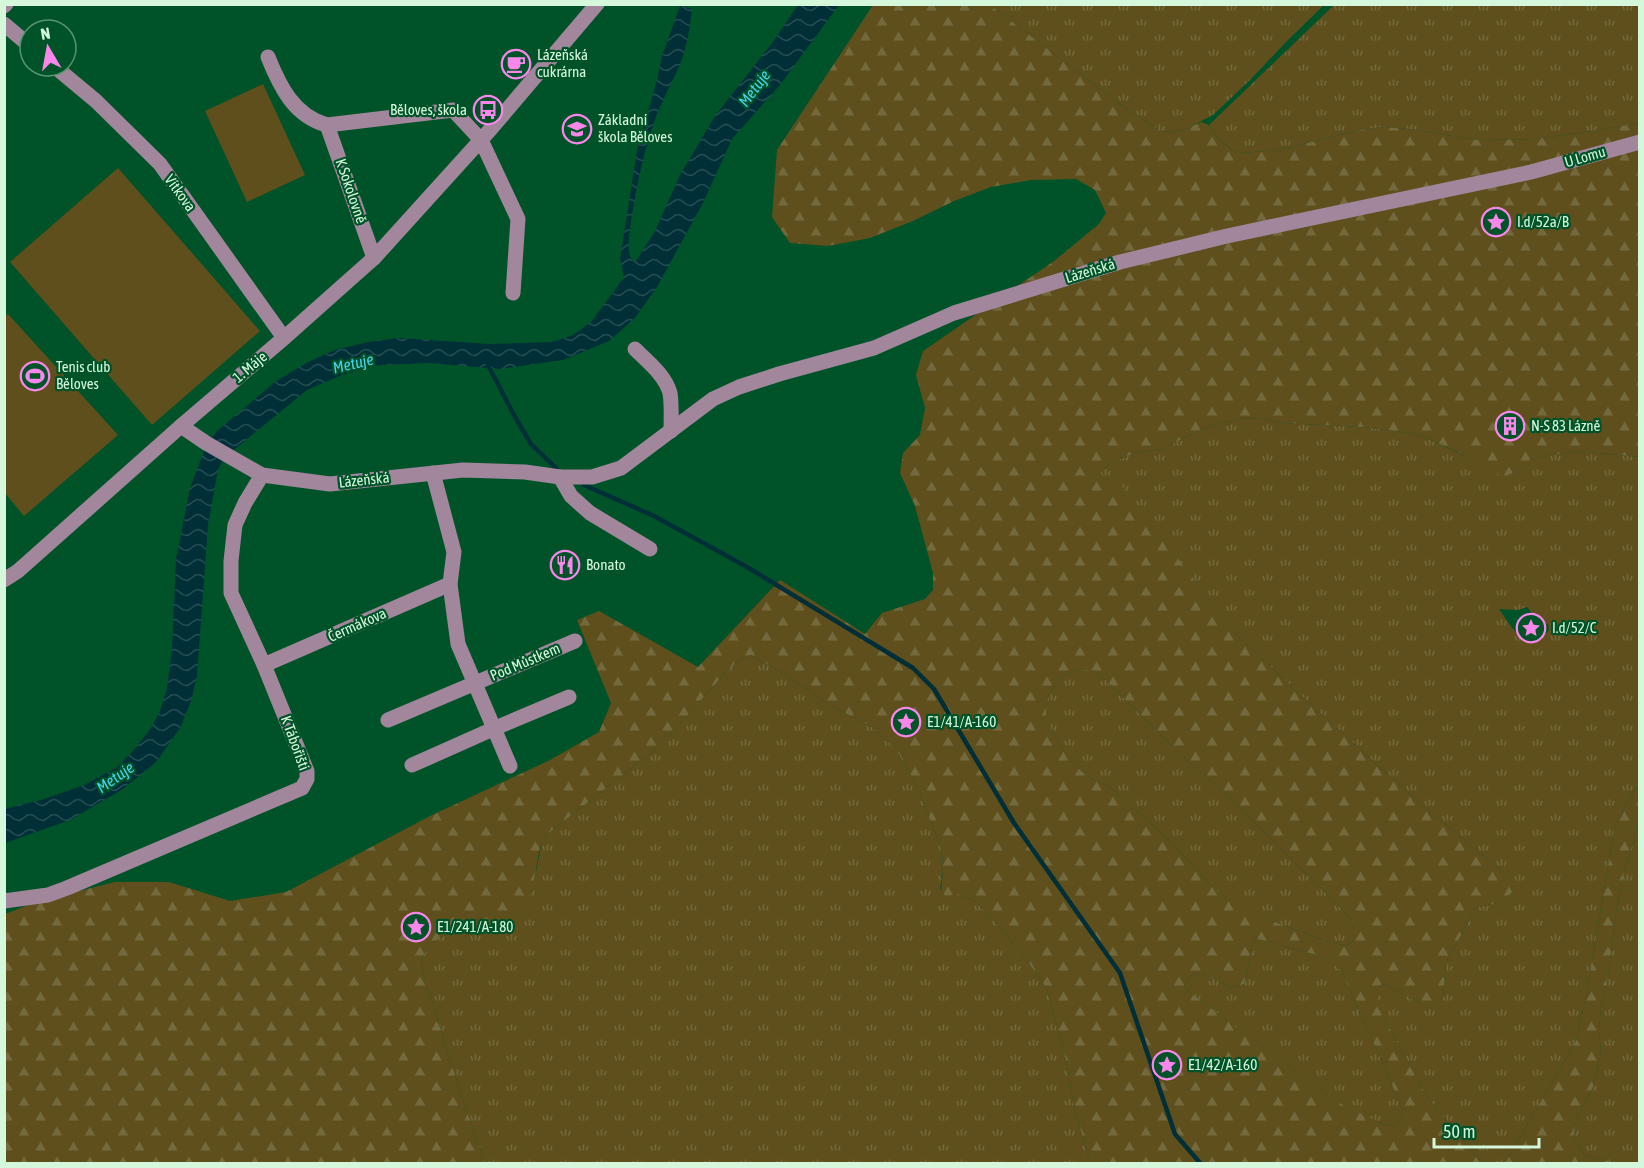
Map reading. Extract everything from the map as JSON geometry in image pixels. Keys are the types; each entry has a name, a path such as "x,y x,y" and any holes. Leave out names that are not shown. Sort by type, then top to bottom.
{"street":[{"name":"1. Máje","path":"5,579 18,571 374,258 481,140 597,4"},
{"path":"4,24 18,36"},
{"path":"268,57 278,81 298,110 316,122 327,125 453,110 481,140 518,219 513,293"},
{"name":"Vítkova","path":"68,78 96,101 160,164 284,338"},
{"name":"K Sokolovně","path":"327,125 374,258"},
{"name":"U Lomu","path":"1531,172 1640,142"},
{"name":"Lázeňská","path":"181,426 262,475 330,484 463,470 592,477 621,468 713,399 739,387 819,362 874,348 954,313 1120,262 1227,236 1531,172"},
{"path":"635,349 656,369 670,393 671,432"},
{"name":"Pod Můstkem","path":"433,473 454,552 450,584 458,644 510,766"},
{"name":"K Tábořišti","path":"4,902 48,894 303,788 307,780 307,771 264,665 231,593 231,561 235,525 244,503 262,475"},
{"path":"560,477 571,496 590,513 650,549"},
{"name":"Čermákova","path":"264,665 450,584"},
{"name":"Pod Můstkem","path":"388,720 575,641"},
{"path":"412,765 569,697"}],"green space":[{"path":"873,5 990,5 1125,108 1161,131 1173,132 1201,122 1209,125 1216,136 1232,150 1242,153 1279,150 1360,130 1384,127 1477,140 1534,139 1639,123 1639,457 1578,451 1532,458 1517,471 1506,476 1484,471 1460,453 1417,434 1363,427 1282,423 1261,418 1237,419 1201,429 1163,449 1135,453 1111,463 1101,472 1102,478 1120,483 1235,633 1428,810 1502,871 1511,885 1513,891 1504,900 1476,908 1446,962 1443,998 1435,1003 1424,1005 1383,984 1374,988 1388,1025 1427,1097 1481,1163 1090,1163 1074,1106 1066,1060 1047,989 1001,928 975,901 959,894 946,896 941,891 943,870 938,839 915,783 895,747 872,727 830,705 751,655 739,660 724,674 675,730 650,754 546,835 540,849 531,893 517,919 502,927 492,925 480,917 431,943 423,956 421,966 485,1163 5,1164 5,914 39,901 115,882 169,882 230,901 286,892 430,816 550,760 599,732 611,703 577,620 599,611 698,667 780,580 865,634 882,613 925,599 933,590 933,573 915,506 900,473 903,453 920,435 925,408 916,375 923,351 1054,261 1099,224 1106,213 1095,190 1076,179 1031,180 991,187 870,238 828,246 790,243 772,217 777,150","holes":["1078,670 1092,670 1107,681 1332,899 1353,921 1352,943 1346,945 1331,943 1269,920 1216,891 1170,841 1108,785 1087,776 1067,758 1046,719 1046,706 1048,696 1059,678","1254,938 1317,955 1342,971 1402,1110 1400,1119 1393,1126 1383,1124 1345,1106 1322,1091 1187,990 1185,984 1191,975 1208,976 1232,988 1244,984"]},
{"path":"990,5 1324,5 1213,115 1188,128 1173,132 1161,131 1125,108"},
{"path":"1334,5 1639,5 1639,123 1534,139 1477,140 1384,127 1360,130 1279,150 1242,153 1232,150 1216,136 1209,125"},
{"path":"263,84 305,175 247,202 205,111"},
{"path":"118,168 260,331 152,425 10,262"},
{"name":"Tenis club Běloves","path":"8,314 118,435 24,516 5,493 4,318"},
{"path":"1261,418 1282,423 1363,427 1417,434 1469,459 1517,471 1531,458 1578,451 1639,457 1639,785 1628,800 1614,831 1576,1041 1505,1163 1481,1163 1427,1097 1388,1025 1373,988 1383,984 1424,1005 1443,998 1446,962 1476,908 1500,901 1513,891 1502,871 1428,810 1235,633 1120,484 1102,478 1101,472 1111,463 1135,453 1163,449 1201,429 1237,419","holes":["1527,607 1540,623 1548,624 1549,630 1541,638 1534,641 1527,640 1515,631 1499,609 1518,610"]},
{"path":"751,655 830,705 872,727 895,747 915,783 938,839 943,870 940,889 975,901 1001,928 1047,989 1066,1060 1074,1106 1090,1163 485,1163 421,966 423,956 431,943 480,917 491,925 535,877 542,841 546,835 650,754 675,730 724,674 739,660"},
{"path":"1078,670 1092,670 1107,681 1332,899 1353,921 1352,943 1346,945 1331,943 1238,906 1216,891 1170,841 1108,785 1087,776 1067,758 1046,719 1046,706 1048,696 1059,678"},
{"path":"1639,785 1639,826 1626,864 1617,906 1608,975 1601,1008 1599,1031 1601,1053 1593,1087 1581,1109 1573,1138 1585,1156 1620,1163 1505,1163 1576,1041 1614,831 1628,800"},
{"path":"1639,826 1639,1163 1620,1163 1585,1156 1573,1138 1581,1109 1593,1087 1601,1053 1599,1031 1601,1008 1617,906 1626,864"},
{"path":"1254,938 1317,955 1329,960 1342,971 1402,1110 1400,1119 1393,1126 1360,1115 1329,1096 1187,990 1185,984 1191,975 1208,976 1232,988 1244,984"}],"water":[{"name":"Metuje","path":"798,5 839,5 780,85 732,139 703,203 657,287 635,318 609,341 563,360 500,369 429,363 379,365 342,375 307,390 225,457 218,469 208,525 197,676 191,701 180,728 156,762 123,789 70,820 5,843 4,809 41,800 84,785 116,768 151,728 160,711 167,688 172,649 176,559 190,488 206,446 216,432 276,381 308,362 335,350 398,338 490,344 552,342 573,335 591,322 624,277 620,259 637,151 662,56 680,6 692,9 686,46 657,114 641,167 629,236 629,252 633,261 636,261 655,231 680,175 715,116 772,43"}],"waterway":[{"path":"488,365 531,444 557,469"},
{"path":"584,485 654,516 747,567 913,668 934,689 1014,823 1120,973 1175,1134 1201,1164"}],"place":[{"name":"Lázeňská cukrárna","path":"516,64"},
{"name":"Běloves, škola","path":"488,110"},
{"name":"Základní škola Běloves","path":"577,129"},
{"name":"I.d/52a/B","path":"1496,222"},
{"name":"Tenis club Běloves","path":"35,376"},
{"name":"N-S 83 Lázně","path":"1510,426"},
{"name":"Bonato","path":"565,565"},
{"name":"I.d/52/C","path":"1531,628"},
{"name":"E1/41/A-160","path":"906,722"},
{"name":"E1/241/A-180","path":"416,927"},
{"name":"E1/42/A-160","path":"1167,1065"}]}
